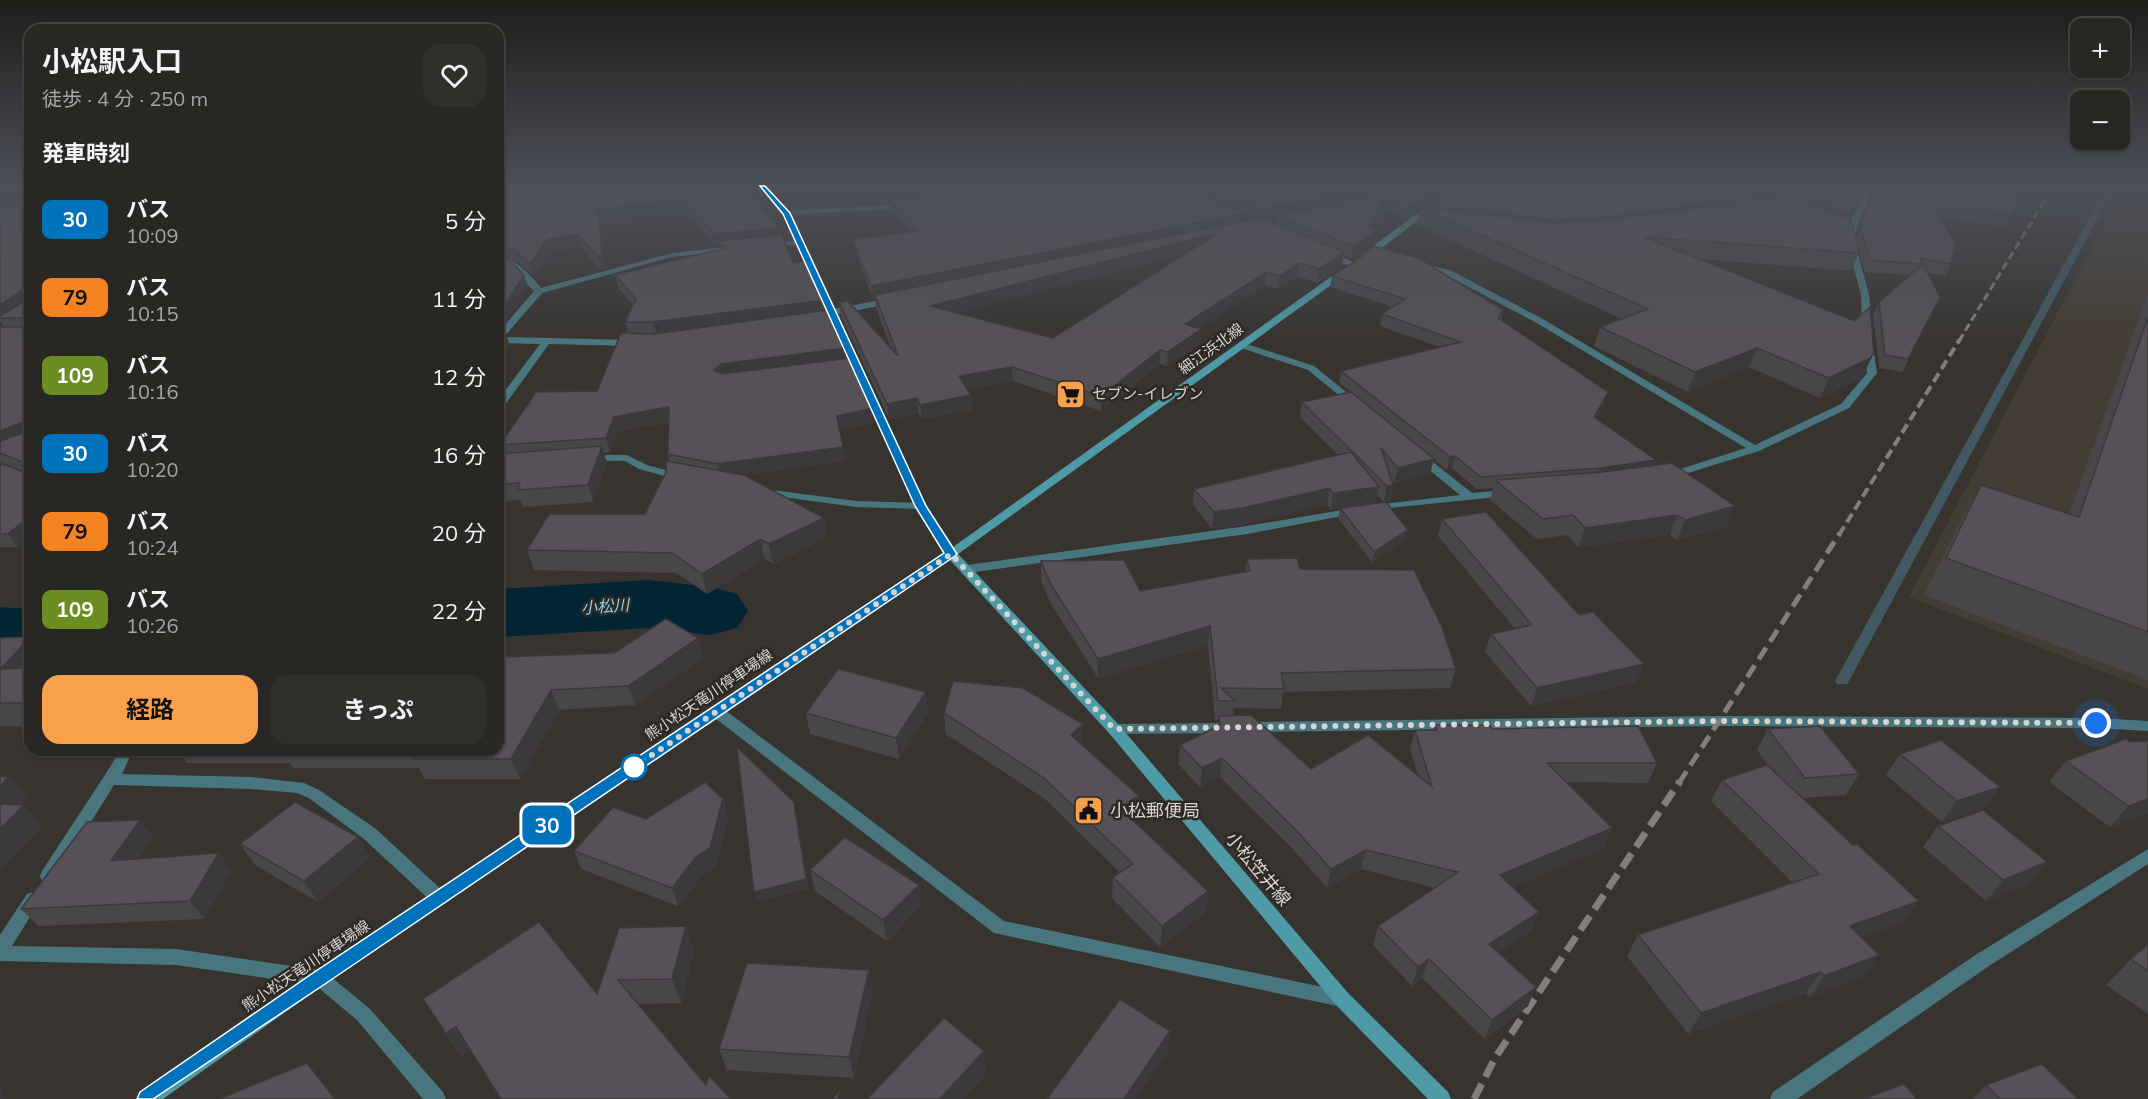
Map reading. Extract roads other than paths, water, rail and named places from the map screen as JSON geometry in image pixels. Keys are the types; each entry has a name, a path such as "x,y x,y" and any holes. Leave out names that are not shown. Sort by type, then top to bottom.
{"main road":[{"path":"800,239 851,366 921,506 951,554"},
{"name":"細江浜北線","path":"951,554 1389,239"},
{"name":"小松笠井線","path":"951,554 968,569 1114,729 1342,999 1441,1099"},
{"name":"熊小松天竜川停車場線","path":"147,1099 319,978 951,554"}],"street":[{"path":"1660,477 1682,474 1755,449 1845,406 1872,373 1865,292 1847,239"},
{"path":"757,246 801,242"},
{"path":"504,333 538,291 672,255 746,247"},
{"path":"1323,252 1354,265"},
{"path":"1372,252 1383,255"},
{"path":"504,260 523,272 538,291"},
{"path":"1415,263 1447,272 1538,321 1755,449"},
{"path":"831,316 896,301"},
{"path":"504,340 646,343"},
{"path":"504,399 546,342"},
{"path":"1241,345 1311,368 1366,413"},
{"path":"1413,451 1468,496"},
{"path":"575,459 627,458 650,470 689,479"},
{"path":"757,491 856,504 921,506"},
{"path":"968,569 1247,530 1322,515 1468,496 1515,493"},
{"path":"716,711 1000,928 1342,999"},
{"path":"1114,729 1720,721 2096,723 2148,726"},
{"path":"0,952 111,779 123,756"},
{"path":"111,779 251,783 299,787 314,794 370,834 439,898"},
{"path":"1780,1099 1983,960 2148,856"},
{"path":"0,952 176,957 319,978 363,1014 436,1099"}],"waterway":[{"path":"1842,681 2082,239"},
{"name":"小松川","path":"504,613 648,604 711,611"},
{"name":"小松川","path":"0,632 24,634"}],"railway":[{"path":"1959,341 2021,239"},
{"path":"1839,535 1960,339"},
{"path":"1679,783 1840,533"},
{"path":"1474,1099 1495,1058 1680,781"}],"place":[{"name":"セブン-イレブン","path":"1071,394"},
{"name":"小松郵便局","path":"1089,811"}]}
